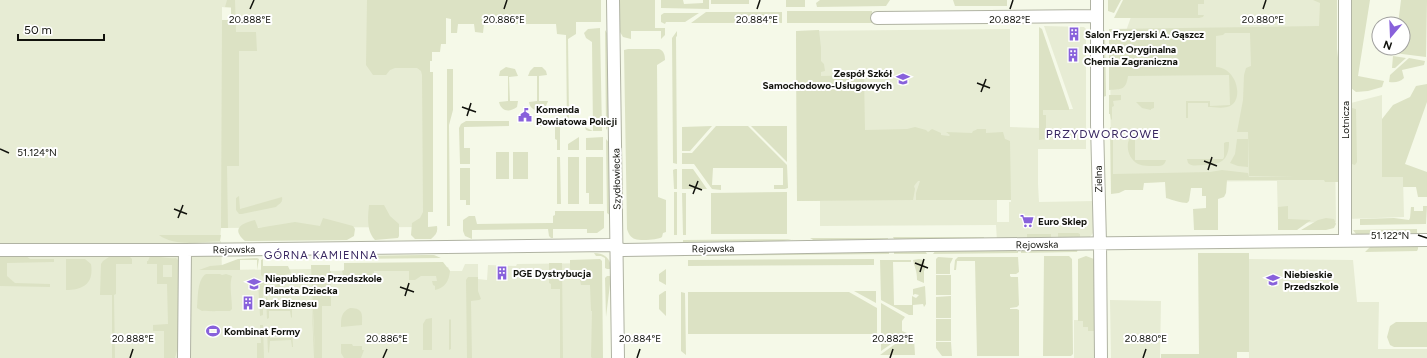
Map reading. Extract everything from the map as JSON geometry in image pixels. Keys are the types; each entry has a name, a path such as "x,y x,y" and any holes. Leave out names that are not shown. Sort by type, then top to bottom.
{"street":[{"name":"Szydłowiecka","path":"613,0 618,358"},
{"name":"Zielna","path":"1097,0 1097,124 1101,358"},
{"name":"Lotnicza","path":"1345,0 1345,240"},
{"path":"877,18 1097,16"},
{"name":"Rejowska","path":"0,250 185,250 610,245 623,250 1427,240"},
{"path":"184,358 185,250"}],"shaded area":[{"path":"0,0 367,0 367,22 427,64 428,227 221,228 220,241 222,270 311,269 311,265 330,265 330,271 448,267 450,271 462,271 465,264 478,264 478,279 487,280 488,265 516,266 517,264 598,263 599,358 0,358","holes":["222,7 231,8 231,20 222,20"]},
{"path":"227,0 235,0 236,32 256,32 257,51 239,51 239,166 227,166 228,228 221,228 222,20 231,20 231,7 225,7"},
{"path":"367,0 601,0 601,22 576,22 576,34 568,39 568,126 566,35 557,34 556,24 484,24 483,33 475,32 474,24 458,24 457,33 451,33 451,19 446,18 446,44 441,44 440,52 432,52 432,61 430,61 430,72 433,72 433,212 428,212 428,227 437,226 436,233 431,239 415,239 411,235 412,223 420,218 423,212 421,71 417,68 395,68 390,70 386,75 373,75 366,65"},
{"path":"620,0 655,0 655,28 665,28 665,35 661,39 661,31 631,31 631,39 623,37 620,32"},
{"path":"661,0 683,0 684,4 703,3 703,0 709,0 709,9 661,8"},
{"path":"711,0 749,0 749,4 711,4"},
{"path":"786,0 805,0 805,7 786,7"},
{"path":"820,0 890,0 886,6 817,7 816,3"},
{"path":"953,0 1007,0 1007,6 955,6"},
{"path":"1108,0 1121,0 1114,13 1108,11"},
{"path":"1123,0 1204,0 1204,4 1198,4 1198,15 1204,15 1203,17 1199,18 1114,18"},
{"path":"1137,0 1333,0 1336,222 1278,223 1277,181 1111,184 1110,32 1126,31"},
{"path":"1313,0 1337,0 1337,49 1338,58 1342,59 1341,182 1325,182 1324,180 1227,180 1226,193 1224,197 1218,199 1218,230 1194,230 1193,209 1206,208 1206,196 1202,196 1202,188 1191,188 1189,201 1187,203 1166,198 1165,182 1144,183 1143,190 1125,190 1119,193 1111,194 1110,127 1113,129 1113,174 1210,172 1222,170 1248,173 1249,177 1295,176 1249,176 1248,132 1237,132 1243,100 1244,75 1246,68 1251,66 1250,33 1225,33 1223,35 1216,36 1216,67 1223,69 1233,78 1237,91 1237,97 1234,102 1228,107 1222,108 1208,107 1208,103 1188,103 1188,118 1186,118 1186,101 1210,101 1210,106 1230,105 1229,75 1128,76 1126,84 1123,88 1109,90 1109,29 1319,26 1320,3"},
{"path":"1349,0 1370,0 1358,76 1384,81 1382,87 1368,91 1356,92 1351,88"},
{"path":"1401,0 1427,0 1426,57 1411,55 1411,16 1399,16"},
{"path":"787,11 872,11 872,23 787,23"},
{"path":"706,12 782,12 782,23 691,23"},
{"path":"664,13 699,13 685,22 666,22 665,24 661,22 661,15"},
{"name":"Zespół Szkół Samochodowo-Usługowych","path":"1044,26 1084,27 1086,29 1086,149 1038,149 1039,202 1095,201 1094,232 1089,238 997,241 996,225 820,226 820,201 797,201 796,31 1010,29 1010,127 1039,128 1039,139 1046,139 1046,115 1043,115 1043,109 1073,109","holes":["997,200 1011,200 1011,202 1009,202 1009,222 997,222"]},
{"path":"1039,27 1042,29 1069,110 1043,110 1043,115 1046,115 1046,139 1039,140"},
{"path":"600,28 602,131 593,131 592,42 586,38 584,33 588,29"},
{"path":"605,30 608,40 609,120 609,125 606,130"},
{"path":"819,30 821,61 824,64 825,71 821,72 821,76 864,75 865,130 907,129 915,127 928,132 932,129 941,133 941,135 949,136 950,135 946,132 972,133 977,129 986,129 986,133 1003,132 1005,139 1010,141 1011,200 916,200 916,193 920,181 918,181 914,186 915,189 913,200 797,201 796,31"},
{"path":"1105,30 1106,96 1103,97 1102,34"},
{"path":"677,31 677,164 673,163 672,38"},
{"path":"659,49 665,56 665,60 657,65 658,197 666,200 666,232 663,233 662,237 660,238 637,240 630,235 627,229 624,50"},
{"path":"1393,56 1406,58 1395,68 1392,68"},
{"path":"1409,58 1425,61 1424,65 1402,70 1404,78 1397,82 1389,82 1390,75"},
{"path":"506,67 515,69 518,76 509,77 510,101 518,101 517,107 511,110 503,109 499,102 508,101 508,76 499,76 500,71"},
{"path":"534,67 542,67 546,71 547,75 539,76 539,101 548,101 546,106 541,110 533,109 529,102 537,101 537,76 528,76"},
{"path":"447,69 453,69 453,110 449,125 450,226 447,226"},
{"path":"1427,84 1427,102 1405,164 1427,172 1427,197 1418,197 1416,187 1403,187 1403,177 1382,177 1382,119 1393,105 1410,97 1416,86"},
{"path":"1109,95 1121,95 1121,100 1113,101 1114,106 1112,107 1111,120 1109,114"},
{"path":"1382,95 1382,177 1403,177 1404,217 1348,219 1347,104"},
{"path":"1136,102 1154,102 1154,108 1151,110 1142,108"},
{"path":"1352,108 1356,109 1357,162 1355,165 1352,164"},
{"path":"551,120 552,126 536,126 536,121"},
{"path":"466,121 509,121 509,126 464,127 464,148 470,148 470,164 460,164 459,128 461,124"},
{"path":"555,126 560,126 560,150 557,150"},
{"path":"712,126 690,151 682,151 682,127"},
{"path":"716,126 748,126 787,165 788,188 774,189 774,185 783,185 783,168 713,168 712,185 721,185 721,190 712,189 694,164 682,164 682,153 692,153"},
{"path":"751,126 787,126 787,162"},
{"path":"585,127 593,131 586,130"},
{"path":"1135,132 1135,160 1166,160 1162,166 1144,166 1134,161 1129,153 1128,144 1131,135"},
{"path":"579,137 579,150 568,150 568,144"},
{"path":"603,137 603,150 586,150 586,138"},
{"path":"606,139 610,144 609,204 611,216 607,213"},
{"path":"1237,139 1248,139 1248,167 1230,163 1235,154"},
{"path":"1229,142 1227,154 1225,158 1219,163 1195,166 1188,163 1187,159 1223,159 1224,143"},
{"path":"496,152 509,152 509,179 496,179"},
{"path":"513,152 528,152 528,179 513,179"},
{"path":"557,157 560,157 561,204 557,204"},
{"path":"568,157 579,157 579,204 568,204"},
{"path":"586,157 603,157 603,204 589,204 589,193 586,193"},
{"path":"460,168 470,168 470,205 466,205 466,200 460,200"},
{"path":"677,169 677,189 674,189 673,170"},
{"path":"682,169 693,169 707,189 682,189"},
{"path":"674,192 677,192 677,235 674,235"},
{"path":"787,192 787,234 711,234 711,193"},
{"path":"682,193 686,193 686,235 683,235"},
{"path":"239,196 240,209 282,197 282,201 276,207 239,214 236,210 236,198"},
{"path":"369,205 384,205 390,216 399,224 398,238 375,240 369,228"},
{"path":"1288,206 1288,219 1311,220 1297,230 1278,230 1278,207"},
{"path":"1423,206 1427,206 1426,224 1360,225 1360,219 1394,218 1409,220 1411,207 1414,207 1414,211 1423,211"},
{"path":"555,211 604,211 604,228 597,233 587,233 587,229 553,229 553,238 549,236 548,229 472,230 472,239 465,236 463,231 463,220 469,216 475,216 477,224 553,223"},
{"path":"323,218 353,226 355,229 354,236 347,240 245,241 238,229 246,223 255,220 258,228 295,222 320,226"},
{"path":"1326,218 1334,219 1336,224 1334,228 1326,230 1301,230 1318,220"},
{"path":"1417,229 1417,233 1356,234 1353,230"},
{"path":"1058,233 1078,233 1080,234 1080,237 1058,237"},
{"path":"1027,234 1051,234 1051,237 1027,238"},
{"path":"159,235 221,235 220,241 188,243 165,239"},
{"path":"893,237 984,237 984,238 894,239"},
{"path":"810,238 888,238 888,240 815,241"},
{"path":"793,239 783,241 683,242 683,240"},
{"path":"1371,246 1418,246 1418,249 1417,251 1365,252"},
{"path":"1078,248 1077,252 1021,253 1021,249"},
{"path":"1018,249 1018,253 933,254 936,250"},
{"path":"889,251 889,254 683,256 683,254"},
{"path":"894,251 925,251 927,254 894,254"},
{"path":"594,253 607,257 611,265 611,269 605,268 605,258 596,256"},
{"path":"1198,253 1249,253 1249,352 1237,352 1237,358 1161,358 1161,354 1199,354"},
{"path":"0,254 25,255 30,259 54,259 54,262 7,263 7,276 15,283 50,284 50,287 0,286"},
{"path":"434,255 441,258 348,259 353,256"},
{"path":"150,256 176,258 178,260 178,347 175,358 164,358 164,331 153,331 153,325 168,324 167,284 157,284 157,264 147,264","holes":["163,265 172,265 172,277 163,277"]},
{"path":"1044,256 1069,256 1072,259 1073,354 1071,356 1043,356"},
{"path":"1086,256 1094,259 1095,331 1088,331 1088,327 1083,327 1083,321 1078,321 1078,259"},
{"path":"109,257 130,257 132,259 132,264 116,264 116,294 114,295 115,358 112,358 112,295 100,295 101,264"},
{"path":"938,257 953,258 950,264 950,274 936,274 936,259"},
{"path":"958,257 1018,257 1019,272 1016,274 1010,274 1010,276 1018,277 1019,305 1010,309 1019,310 1019,356 977,356 975,261 957,261 956,270 954,270 955,260"},
{"path":"66,259 85,259 91,264 91,276 89,281 83,287 66,290"},
{"path":"238,259 259,259 257,270 257,260 240,260 240,270 199,270 210,266 222,265"},
{"path":"263,259 263,266 288,266 291,273 281,276 274,274 264,277 261,275 261,260"},
{"path":"600,259 602,261 603,358 592,358 592,311 590,285 581,285 580,280 570,269 570,260"},
{"path":"874,259 874,265 688,266 688,260"},
{"path":"1248,259 1353,260 1357,302 1379,302 1378,349 1427,349 1427,358 1249,358"},
{"path":"880,260 911,260 911,262 893,262 894,305 912,305 912,296 916,298 919,295 913,295 913,289 925,286 926,304 924,307 923,304 913,305 913,315 909,315 881,300"},
{"path":"913,260 924,260 924,283 917,280"},
{"path":"443,262 450,271 449,278 444,286 435,290 435,286 433,285 432,281 437,281 436,276 421,276 415,280 409,280 409,271 374,271 374,279 372,281 351,281 344,278 342,271 344,270 344,263"},
{"path":"549,263 562,263 563,358 560,358 560,289 551,289 551,284 549,283"},
{"path":"311,265 330,265 331,271 331,306 322,306 322,358 314,358"},
{"path":"666,269 666,285 659,281 659,274"},
{"path":"206,274 226,274 232,276 232,309 230,311 202,311 197,308 199,285"},
{"path":"936,275 951,275 951,295 936,295"},
{"path":"607,276 611,276 606,317 605,278"},
{"path":"290,277 291,288 290,281 282,281"},
{"path":"468,277 478,277 478,291 481,299 471,301 472,358 467,358 466,280"},
{"path":"264,280 267,283 263,289 263,315 260,316 258,281"},
{"path":"281,282 280,289 268,289 267,294 266,293 268,288"},
{"path":"665,291 666,316 659,309 659,295"},
{"path":"854,291 876,291 876,303"},
{"path":"681,292 685,293 686,355 681,351"},
{"path":"688,292 849,292 877,308 877,334 688,334"},
{"path":"951,296 951,318 936,318 936,297"},
{"path":"266,297 269,302 270,309 290,308 290,301 292,301 292,318 290,311 269,311 269,318 267,319"},
{"path":"1110,300 1161,301 1160,358 1111,358"},
{"path":"881,303 905,317 902,321 902,331 907,333 881,351"},
{"path":"350,308 355,308 360,311 362,315 362,325 341,327 342,316 345,311"},
{"path":"432,318 432,350 423,350 423,324 426,319"},
{"path":"450,319 451,349 449,350 449,320"},
{"path":"936,319 951,319 951,341 936,341"},
{"path":"1074,320 1099,320 1100,358 1074,358"},
{"path":"1396,322 1427,322 1427,347 1394,347 1390,345 1387,337 1390,326"},
{"path":"260,325 263,325 264,358 257,358 257,343 261,343"},
{"path":"268,330 270,331 270,338 291,338 292,330 293,347 291,340 270,341 269,353"},
{"path":"909,334 912,338 914,338 915,355 880,355"},
{"path":"936,342 951,342 952,356 942,356 936,348"},
{"path":"341,344 362,346 362,350 364,350 361,358 344,358 341,353"}],"place":[{"name":"Salon Fryzjerski A. Gąszcz","path":"1074,34"},
{"name":"NIKMAR Oryginalna Chemia Zagraniczna","path":"1073,55"},
{"name":"Zespół Szkół Samochodowo-Usługowych","path":"903,79"},
{"name":"Komenda Powiatowa Policji","path":"525,115"},
{"name":"Euro Sklep","path":"1027,221"},
{"name":"PGE Dystrybucja","path":"502,273"},
{"name":"Niebieskie Przedszkole","path":"1273,280"},
{"name":"Niepubliczne Przedszkole Planeta Dziecka","path":"254,284"},
{"name":"Park Biznesu","path":"248,303"},
{"name":"Kombinat Formy","path":"213,331"}],"district":[{"name":"PRZYDWORCOWE","path":"1103,134"},
{"name":"GÓRNA KAMIENNA","path":"321,255"}]}
